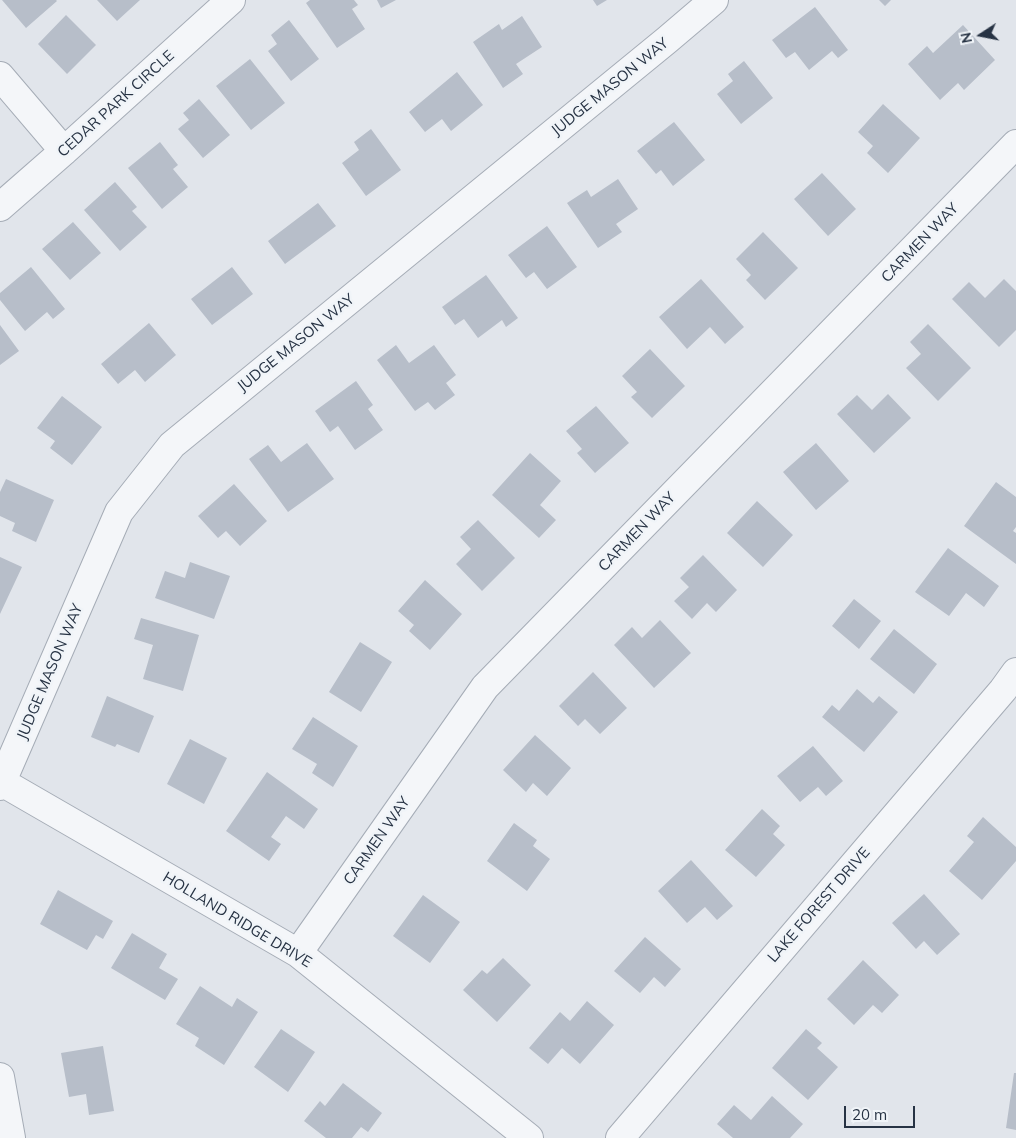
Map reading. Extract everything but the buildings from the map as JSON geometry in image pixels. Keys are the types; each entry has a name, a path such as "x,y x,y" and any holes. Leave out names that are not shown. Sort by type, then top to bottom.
{"street":[{"name":"CEDAR PARK CIRCLE","path":"0,207 231,0"},
{"name":"JUDGE MASON WAY","path":"1,783 119,512 172,445 652,53 714,0"},
{"path":"0,76 64,151"},
{"name":"CARMEN WAY","path":"298,953 486,687 1016,144"},
{"name":"LAKE FOREST DRIVE","path":"620,1138 1003,690 1016,672"},
{"name":"HOLLAND RIDGE DRIVE","path":"1,783 298,953 529,1138"},
{"path":"0,1077 11,1138"}]}
